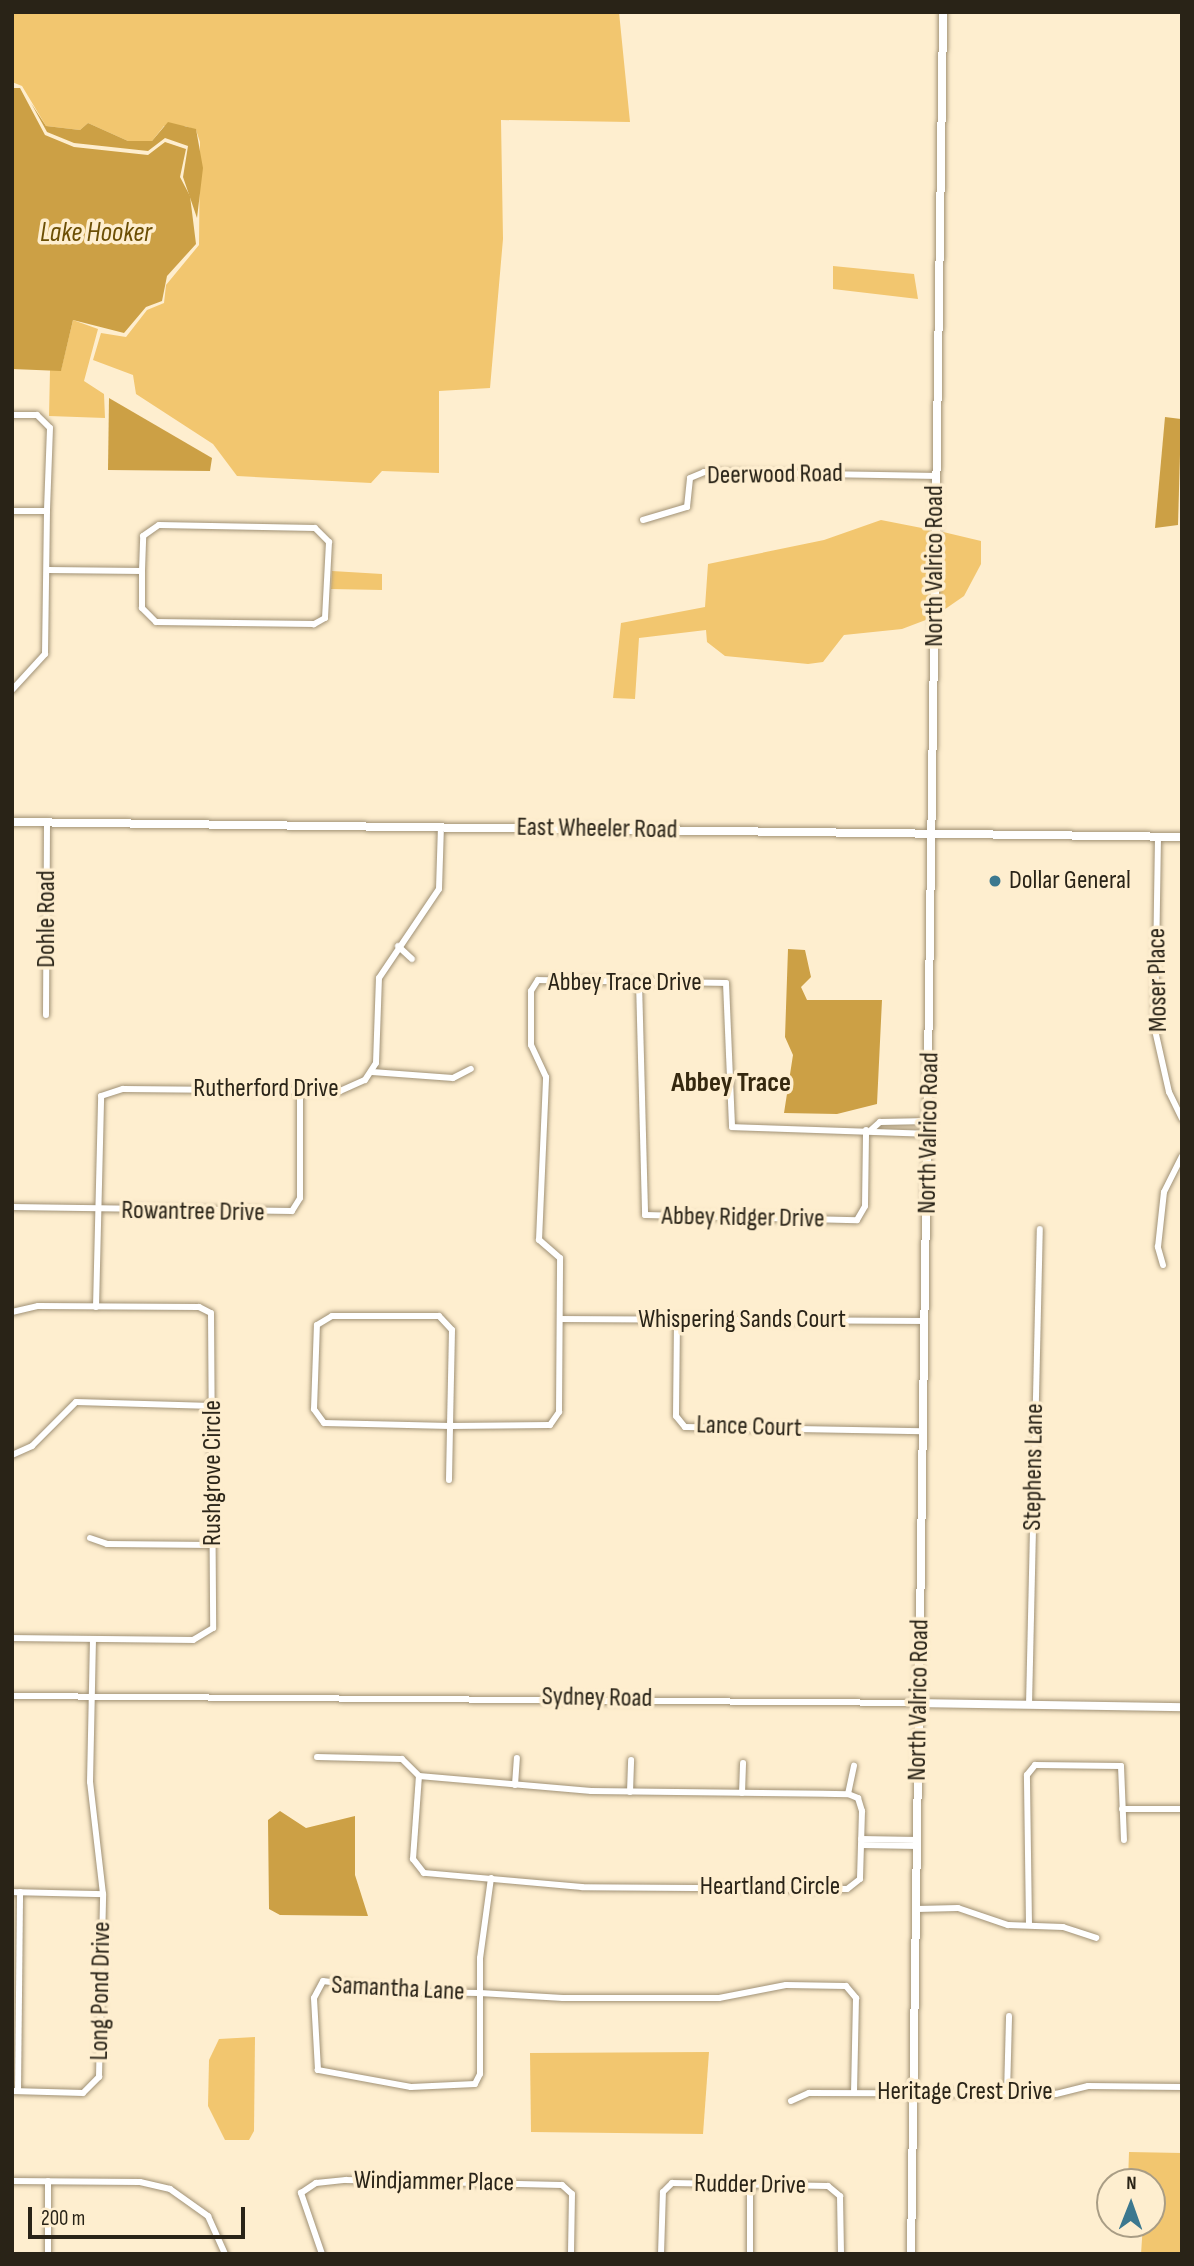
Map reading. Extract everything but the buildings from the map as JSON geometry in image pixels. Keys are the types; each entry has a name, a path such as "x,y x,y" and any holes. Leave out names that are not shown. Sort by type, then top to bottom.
{"street":[{"name":"North Valrico Road","path":"911,2254 943,12"},
{"path":"12,415 37,415 50,428 45,654 12,690"},
{"name":"Deerwood Road","path":"643,520 687,507 690,478 704,471 936,476"},
{"path":"12,511 47,511"},
{"path":"159,525 315,528 329,542 329,607 314,624 156,622 142,608 142,571 144,536 159,525"},
{"path":"48,570 142,571"},
{"name":"East Wheeler Road","path":"12,822 1182,837"},
{"name":"Dohle Road","path":"46,1015 47,822"},
{"name":"Rutherford Drive","path":"96,1307 100,1110 108,1091 352,1089 372,1072 379,978 398,946 439,889 441,827"},
{"name":"Moser Place","path":"1158,837 1155,1030 1169,1092 1182,1119"},
{"path":"398,946 412,959"},
{"name":"Abbey Trace Drive","path":"560,1319 560,1262 539,1240 546,1077 531,1049 531,991 538,980 726,983 732,1127 929,1134"},
{"name":"Abbey Ridger Drive","path":"639,982 645,1215 857,1220 865,1206 869,1130"},
{"path":"372,1072 453,1077 471,1069"},
{"name":"Rowantree Drive","path":"12,1208 292,1211 300,1198 300,1090"},
{"name":"Abbey Trace Drive","path":"869,1130 895,1122 929,1121"},
{"path":"895,1122 895,1133"},
{"path":"1163,1265 1158,1247 1164,1192 1182,1156"},
{"name":"Stephens Lane","path":"1028,1705 1040,1228"},
{"name":"Rushgrove Circle","path":"12,1312 96,1307 199,1307 211,1313 213,1406 213,1628 206,1638 12,1638"},
{"path":"449,1480 450,1426 452,1330 439,1316 332,1315 317,1325 314,1409 324,1423 450,1426 550,1425 559,1412 560,1319"},
{"name":"Whispering Sands Court","path":"560,1319 925,1321"},
{"name":"Lance Court","path":"677,1320 676,1416 685,1427 923,1431"},
{"path":"12,1455 32,1446 76,1402 213,1406"},
{"path":"90,1538 107,1544 213,1545"},
{"name":"Long Pond Drive","path":"15,2091 83,2093 96,2086 103,1894 90,1782 93,1639"},
{"name":"Sydney Road","path":"12,1696 1182,1707"},
{"path":"317,1757 402,1759 419,1776 630,1792 848,1794 854,1766"},
{"path":"516,1784 517,1758"},
{"path":"630,1792 631,1760"},
{"path":"742,1793 743,1763"},
{"path":"1029,1926 1027,1775 1035,1765 1121,1766 1124,1840"},
{"name":"Heartland Circle","path":"419,1776 415,1867 424,1873 582,1886 847,1889 860,1880 862,1811 858,1798 848,1794"},
{"path":"1122,1809 1182,1809"},
{"path":"861,1842 918,1843"},
{"name":"Samantha Lane","path":"491,1878 480,1993 480,2074 471,2086 389,2085 331,2077 316,2065 314,1998 323,1981 480,1993 719,1998 786,1984 846,1986 856,1998 854,2092"},
{"path":"15,2091 16,1892"},
{"name":"Long Pond Drive","path":"16,1892 103,1894"},
{"path":"917,1909 958,1908 1029,1926 1062,1927 1096,1938"},
{"path":"1007,2094 1009,2016"},
{"name":"Heritage Crest Drive","path":"790,2101 809,2093 913,2091 1056,2094 1088,2086 1182,2087"},
{"name":"Windjammer Place","path":"322,2254 301,2193 316,2183 346,2180 562,2185 572,2194 571,2254"},
{"path":"12,2181 140,2182 170,2189 208,2216 225,2254"},
{"path":"48,2181 48,2254"},
{"name":"Rudder Drive","path":"661,2254 663,2192 672,2183 828,2186 841,2196 841,2254"},
{"path":"750,2186 750,2254"}],"shaded area":[{"path":"12,12 619,12 630,122 501,120 503,239 490,388 439,391 439,473 382,471 371,483 237,476 213,444 136,394 133,375 93,360 101,333 126,337 147,310 164,303 166,285 199,245 200,142 196,130 185,126 164,126 152,141 128,141 88,123 80,130 46,126 22,86 12,82"},
{"path":"833,266 914,274 918,299 833,289"},
{"path":"73,320 98,329 84,381 104,394 105,418 49,416 50,370 61,370"},
{"path":"881,520 932,530 931,618 902,629 844,635 823,662 808,664 725,656 707,642 706,630 639,638 635,699 613,698 621,623 705,607 708,564 824,540"},
{"path":"939,531 981,541 981,564 964,596 938,614"},
{"path":"332,571 382,574 382,590 331,589"},
{"path":"255,2037 254,2131 249,2140 225,2140 208,2106 209,2060 219,2039"},
{"path":"709,2052 703,2134 531,2132 530,2053"},
{"path":"1129,2152 1182,2153 1182,2254 1141,2254 1142,2238 1166,2238 1166,2168 1128,2168"}],"water":[{"name":"Lake Hooker","path":"12,88 20,88 45,135 74,147 148,155 165,142 186,149 180,177 190,196 196,244 167,276 162,301 146,307 124,333 73,320 61,371 12,369"},
{"path":"31,103 46,126 80,130 88,123 128,141 152,141 168,122 196,129 203,168 197,218 183,177 188,146 165,138 148,151 74,143 47,132"},
{"path":"109,398 212,458 210,471 108,470"},
{"path":"1165,417 1181,419 1178,525 1155,528"},
{"path":"788,949 805,950 811,977 801,987 807,1000 882,1000 877,1104 837,1114 784,1113 793,1055 785,1037"},
{"path":"280,1811 306,1828 355,1816 355,1875 368,1916 280,1915 269,1909 268,1820"}],"place":[{"name":"Dollar General","path":"995,881"}],"district":[{"name":"Abbey Trace","path":"731,1083"}]}
